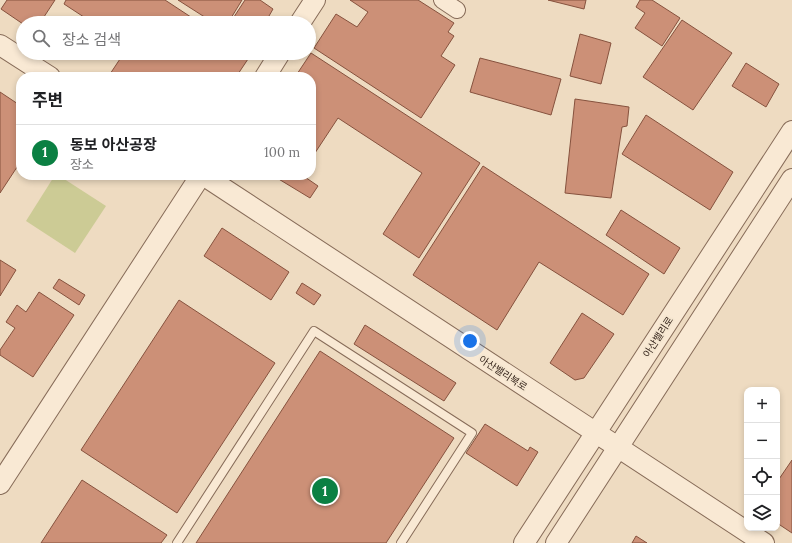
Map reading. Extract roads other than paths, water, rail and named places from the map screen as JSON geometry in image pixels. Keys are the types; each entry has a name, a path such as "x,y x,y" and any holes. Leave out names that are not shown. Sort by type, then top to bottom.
{"street":[{"path":"305,16 315,0"},
{"path":"442,0 457,10"},
{"path":"0,45 16,55"},
{"path":"23,60 42,72"},
{"path":"268,72 276,60"},
{"name":"아산밸리로","path":"524,543 792,131"},
{"path":"0,484 199,180"},
{"name":"아산밸리북로","path":"210,180 764,543"},
{"path":"556,543 792,180"}],"lane":[{"path":"177,543 314,331 472,434 401,543"}],"place":[{"name":"동보 아산공장","path":"325,491"}]}
